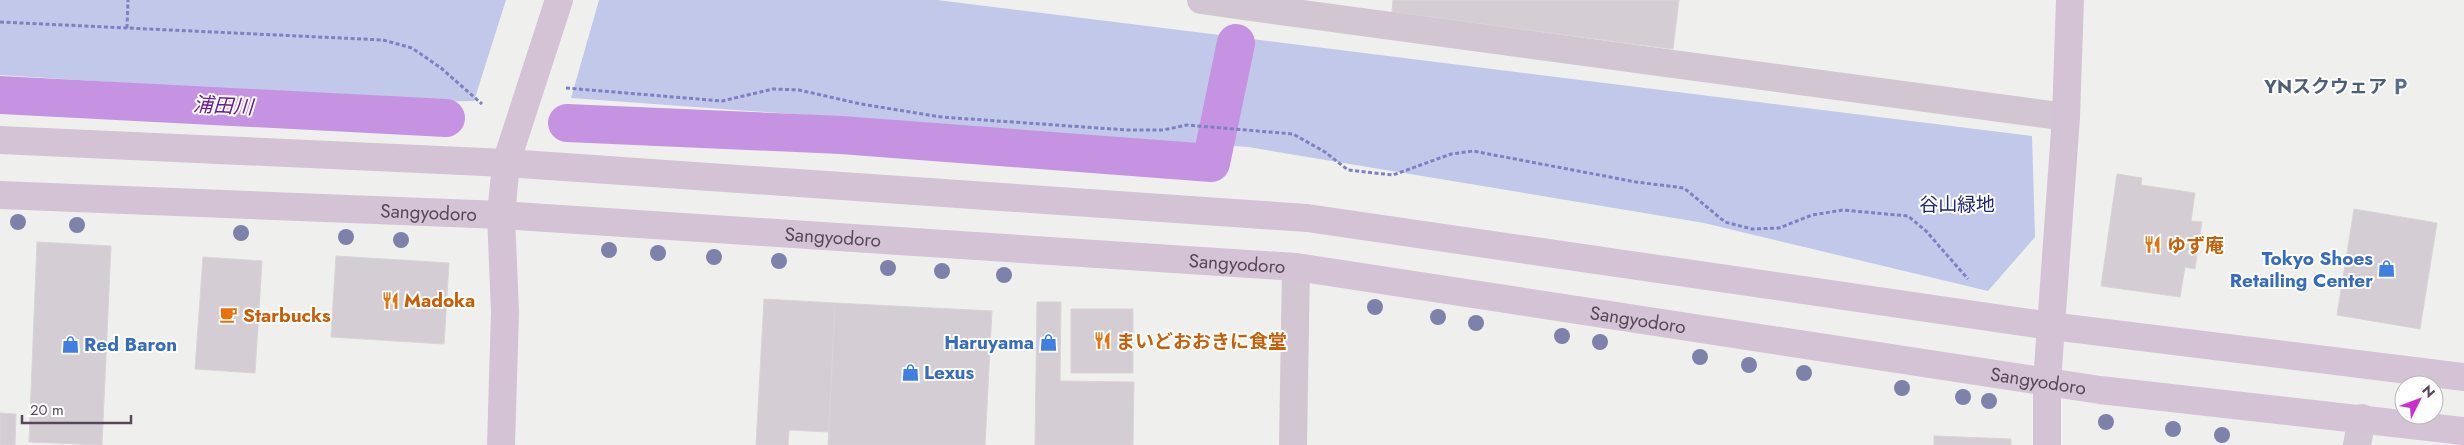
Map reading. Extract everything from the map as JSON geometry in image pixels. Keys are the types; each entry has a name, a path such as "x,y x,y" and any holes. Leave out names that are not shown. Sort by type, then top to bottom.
{"main road":[{"path":"501,445 505,312 501,215 506,163 558,0"},
{"path":"2047,445 2047,382 2066,117 2070,0"},
{"path":"0,140 506,163 1307,218 2051,326 2464,377"},
{"name":"Sangyodoro","path":"0,195 501,215 1296,267 2100,390 2362,418 2464,431"}],"street":[{"path":"1201,0 1243,3 2066,117"},
{"path":"1293,445 1296,267"},
{"path":"2356,445 2362,418"}],"path":[{"path":"127,28 128,0"},
{"path":"0,22 383,40 412,48 441,68 482,104"},
{"path":"566,88 722,101 773,89 799,90 861,104 941,117 1127,130 1163,130 1187,125 1293,134 1325,152 1348,170 1393,175 1451,154 1473,151 1636,182 1684,188 1725,222 1752,229 1779,228 1812,215 1843,210 1908,216 1926,231 1968,279"}],"green space":[{"path":"0,0 506,0 474,101 427,102 0,75"},
{"name":"谷山緑地","path":"599,0 937,0 2032,136 2035,237 1988,291 1704,223 1248,147 571,98"}],"building":[{"path":"1393,0 1679,0 1673,49 1392,12"},
{"name":"ゆず庵","path":"2117,174 2142,178 2141,185 2195,193 2191,221 2202,222 2195,269 2185,267 2180,297 2101,286"},
{"name":"Tokyo Shoes Retailing Center","path":"2354,209 2437,223 2420,329 2337,315"},
{"name":"Red Baron","path":"37,242 111,246 102,445 29,442"},
{"name":"Madoka","path":"336,256 449,263 444,344 331,337"},
{"name":"Starbucks","path":"203,257 262,261 255,373 195,369"},
{"path":"764,299 835,303 829,432 789,430 788,445 756,445"},
{"name":"Haruyama","path":"1037,302 1061,302 1060,381 1134,382 1133,445 1035,445"},
{"name":"Lexus","path":"835,303 992,311 985,445 828,445"},
{"name":"まいどおおきに食堂","path":"1071,309 1133,309 1133,373 1071,373"},
{"path":"0,413 16,414 15,445 0,445"},
{"path":"1934,436 2011,439 2011,445 1934,445"}],"waterway":[{"path":"567,123 841,135 1211,163 1236,43"},
{"name":"浦田川","path":"0,95 446,118"}],"place":[{"name":"YNスクウェア","path":"2401,86"},
{"name":"ゆず庵","path":"2153,245"},
{"name":"Tokyo Shoes Retailing Center","path":"2387,269"},
{"name":"Madoka","path":"390,300"},
{"name":"Starbucks","path":"229,315"},
{"name":"まいどおおきに食堂","path":"1102,341"},
{"name":"Haruyama","path":"1048,342"},
{"name":"Red Baron","path":"70,344"},
{"name":"Lexus","path":"910,372"}]}
